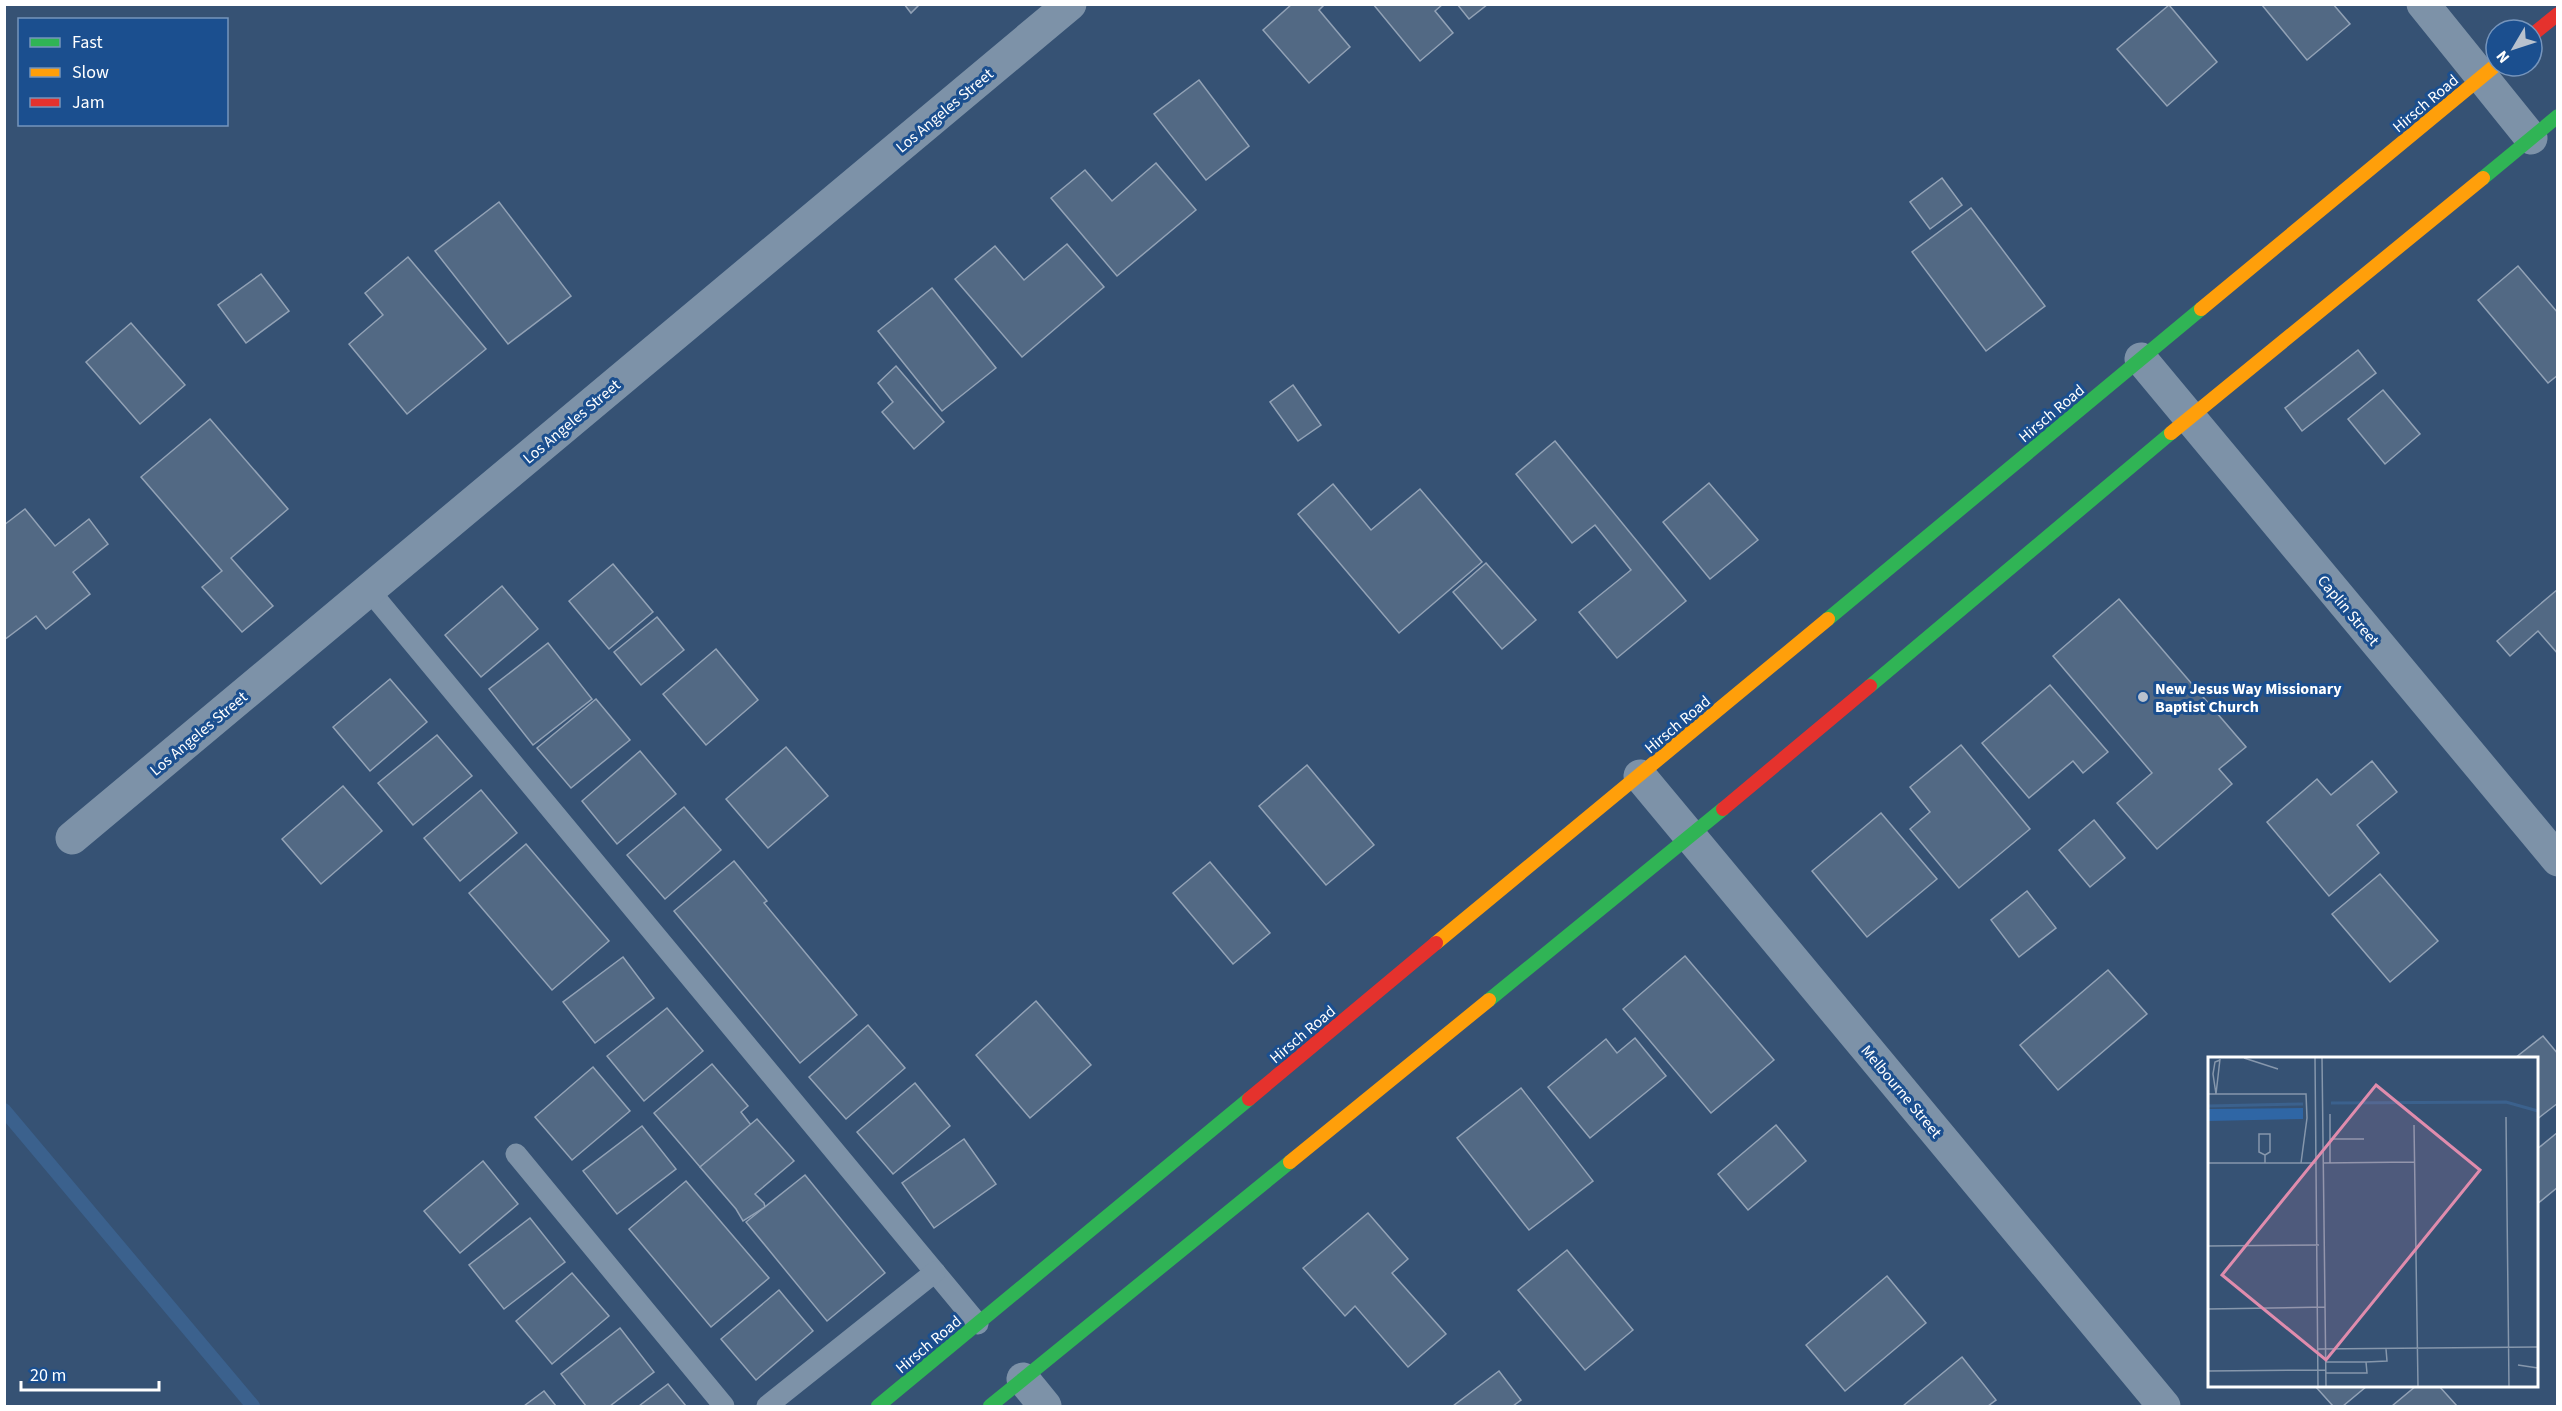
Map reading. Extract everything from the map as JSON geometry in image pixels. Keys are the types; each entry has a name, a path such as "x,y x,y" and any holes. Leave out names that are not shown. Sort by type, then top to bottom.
{"main road":[{"path":"2544,25 2558,14"},
{"name":"Hirsch Road","path":"878,1407 2484,75"},
{"path":"990,1407 1690,836 2189,418 2558,116"}],"street":[{"name":"Los Angeles Street","path":"72,838 1070,4"},
{"path":"2423,4 2484,66"},
{"path":"2493,78 2531,138"},
{"name":"Caplin Street","path":"2141,359 2558,860"},
{"name":"Melbourne Street","path":"1640,776 2164,1407"},
{"path":"1023,1379 1046,1407"}],"lane":[{"path":"369,590 978,1324"},
{"path":"516,1154 724,1407"},
{"path":"767,1407 935,1272"}],"building":[{"path":"904,4 920,4 911,13"},
{"path":"1292,4 1325,4 1319,10 1350,47 1309,83 1263,30"},
{"path":"1373,4 1443,4 1435,11 1453,33 1420,61"},
{"path":"1457,4 1488,4 1469,19"},
{"path":"2333,4 2350,24 2307,60 2262,5"},
{"path":"2169,5 2217,62 2167,106 2117,49"},
{"path":"1199,80 1249,146 1206,180 1154,114"},
{"path":"1156,163 1196,210 1117,276 1051,198 1085,170 1112,201"},
{"path":"1942,178 1962,205 1930,229 1910,202"},
{"path":"499,202 571,296 508,344 435,251"},
{"path":"1971,208 2045,306 1986,351 1912,252"},
{"path":"1067,244 1104,287 1022,357 955,279 995,246 1024,280"},
{"path":"408,257 486,349 407,414 349,344 383,315 365,293"},
{"path":"2518,266 2558,313 2558,375 2548,383 2478,300"},
{"path":"261,274 289,311 246,343 218,305"},
{"path":"932,288 996,368 942,411 878,331"},
{"path":"131,323 185,385 140,424 86,362"},
{"path":"2358,350 2376,373 2302,431 2285,408"},
{"path":"896,366 944,422 914,449 882,412 893,402 878,383"},
{"path":"1293,385 1321,425 1298,441 1270,402"},
{"path":"2383,390 2420,434 2385,464 2348,419"},
{"path":"210,419 288,509 231,558 273,606 242,632 202,587 222,571 141,477"},
{"path":"1555,441 1686,601 1617,658 1579,612 1631,570 1595,525 1572,543 1516,474"},
{"path":"1709,483 1758,540 1710,579 1663,522"},
{"path":"1333,484 1371,530 1420,489 1482,562 1399,633 1298,514"},
{"path":"25,509 55,546 89,519 108,544 73,572 90,594 46,629 36,616 4,640 4,525"},
{"path":"1486,563 1536,620 1502,649 1453,592"},
{"path":"613,564 653,612 609,649 569,601"},
{"path":"502,586 538,629 481,677 445,635"},
{"path":"2558,589 2558,654 2538,631 2510,656 2497,641"},
{"path":"2119,599 2246,747 2219,769 2232,784 2157,849 2117,803 2152,773 2053,656"},
{"path":"657,617 684,650 641,685 614,652"},
{"path":"548,643 592,699 533,745 489,689"},
{"path":"716,649 758,700 706,745 663,694"},
{"path":"390,679 427,722 370,771 333,727"},
{"path":"2050,685 2108,752 2083,773 2073,761 2029,798 1982,743"},
{"path":"596,699 630,740 571,788 537,748"},
{"path":"437,735 472,776 413,825 378,783"},
{"path":"1961,745 2030,829 1959,888 1910,829 1930,812 1910,787"},
{"path":"786,747 828,796 768,848 726,799"},
{"path":"640,751 676,794 617,844 582,801"},
{"path":"2372,761 2397,792 2357,825 2379,853 2329,896 2267,822 2317,779 2331,795"},
{"path":"1307,765 1374,845 1326,885 1259,806"},
{"path":"343,786 382,831 321,884 282,839"},
{"path":"481,790 517,833 460,881 424,838"},
{"path":"684,807 721,850 665,899 627,855"},
{"path":"1881,813 1937,879 1867,937 1812,871"},
{"path":"2094,820 2125,858 2090,887 2059,850"},
{"path":"526,844 609,941 552,990 469,893"},
{"path":"734,861 767,901 764,903 857,1015 800,1063 674,911"},
{"path":"1210,862 1270,933 1233,964 1173,893"},
{"path":"2380,874 2438,941 2390,982 2332,914"},
{"path":"2027,891 2056,928 2019,957 1991,920"},
{"path":"1685,956 1774,1060 1711,1113 1623,1009"},
{"path":"623,957 654,998 595,1043 563,1002"},
{"path":"2108,970 2147,1014 2058,1090 2020,1045"},
{"path":"1036,1001 1091,1065 1030,1118 976,1055"},
{"path":"667,1008 703,1051 644,1101 607,1056"},
{"path":"868,1025 905,1068 846,1119 809,1077"},
{"path":"2543,1036 2558,1054 2558,1103 2538,1118 2538,1057 2516,1057"},
{"path":"1635,1038 1666,1076 1590,1138 1548,1087 1606,1039 1617,1053"},
{"path":"712,1064 748,1106 741,1112 751,1125 700,1167 654,1113"},
{"path":"593,1067 630,1111 572,1160 535,1117"},
{"path":"915,1083 950,1126 893,1174 857,1132"},
{"path":"1521,1088 1593,1181 1529,1230 1457,1138"},
{"path":"757,1119 794,1161 755,1194 765,1207 743,1221 736,1209 700,1167"},
{"path":"1776,1125 1806,1161 1748,1210 1718,1174"},
{"path":"642,1126 676,1169 617,1214 583,1171"},
{"path":"2558,1132 2558,1187 2538,1203 2538,1148"},
{"path":"964,1139 996,1184 934,1228 902,1183"},
{"path":"483,1161 518,1204 460,1253 424,1211"},
{"path":"805,1175 885,1273 827,1321 746,1222"},
{"path":"686,1181 769,1278 711,1327 629,1229"},
{"path":"1368,1213 1408,1259 1392,1273 1446,1334 1408,1367 1355,1306 1345,1316 1303,1268"},
{"path":"530,1218 565,1262 504,1309 469,1265"},
{"path":"1567,1250 1633,1330 1585,1370 1518,1290"},
{"path":"572,1273 609,1316 552,1364 516,1321"},
{"path":"1887,1276 1926,1323 1845,1391 1806,1345"},
{"path":"779,1290 813,1331 756,1380 721,1339"},
{"path":"620,1328 654,1372 610,1406 586,1406 561,1374"},
{"path":"1962,1357 1996,1400 1988,1406 1903,1406"},
{"path":"1499,1371 1521,1400 1513,1406 1453,1406"},
{"path":"668,1384 686,1406 639,1406"},
{"path":"2316,1387 2366,1387 2343,1406 2333,1406"},
{"path":"2415,1387 2440,1387 2457,1406 2392,1406"},
{"path":"544,1391 556,1406 524,1406"}],"waterway":[{"path":"4,1110 253,1406"}],"traffic: fast":[{"path":"2483,178 2558,116"},
{"path":"1828,619 2201,309"},
{"path":"1870,686 2171,433"},
{"path":"1489,1000 1723,809"},
{"path":"878,1406 1249,1099"},
{"path":"990,1406 1290,1162"}],"traffic: slow":[{"path":"2201,309 2484,75"},
{"path":"2171,433 2483,178"},
{"path":"1436,943 1828,619"},
{"path":"1290,1162 1489,1000"}],"traffic: jam":[{"path":"2544,25 2558,14"},
{"path":"1723,809 1870,686"},
{"path":"1249,1099 1436,943"}],"place":[{"name":"New Jesus Way Missionary Baptist Church","path":"2143,697"}]}
